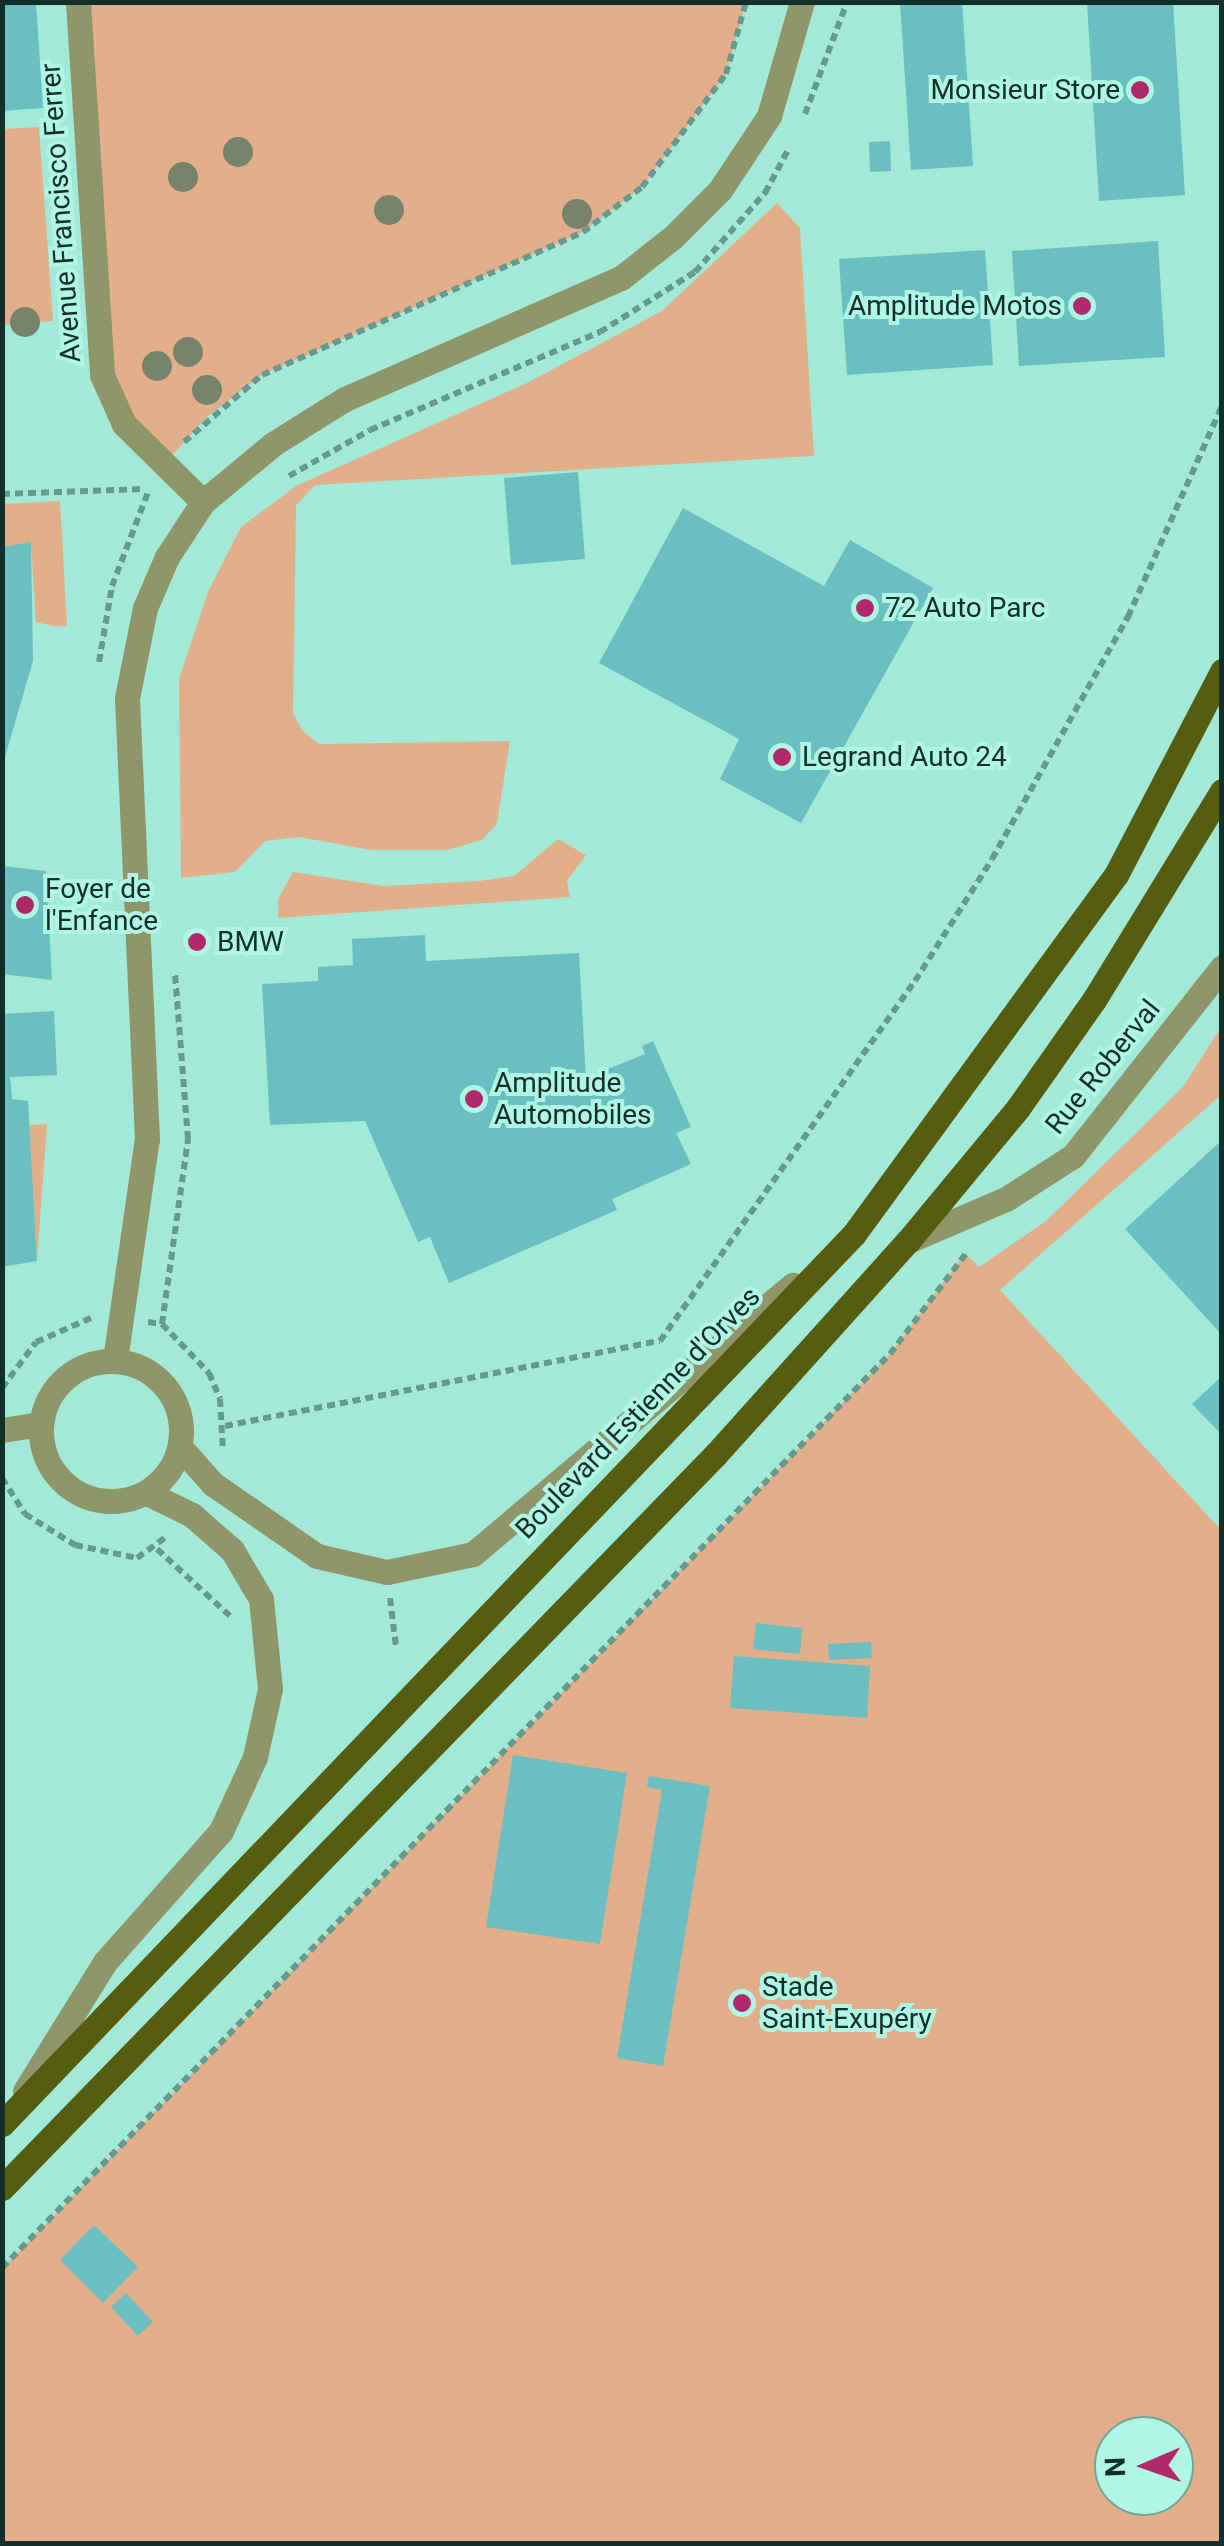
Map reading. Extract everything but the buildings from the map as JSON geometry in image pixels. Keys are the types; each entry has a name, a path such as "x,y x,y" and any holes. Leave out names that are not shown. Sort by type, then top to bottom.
{"main road":[{"name":"Boulevard Estienne d'Orves","path":"5,2122 854,1234 1116,875 1222,671"},
{"path":"2,2188 690,1481 908,1241 1072,1030 1222,791"}],"street":[{"name":"Avenue Francisco Ferrer","path":"78,2 102,375 124,424 202,502"},
{"path":"115,1360 146,1140 127,698 145,608 202,502 273,444 344,399 586,295 673,237 720,190 769,116 802,2"},
{"name":"Rue Roberval","path":"908,1241 1006,1198 1073,1156 1222,968"},
{"path":"180,1447 213,1484 317,1556 387,1572 474,1554 854,1234"},
{"path":"115,1360 160,1379 177,1410 180,1447 162,1480 147,1492 121,1502 72,1490 53,1473 40,1424 48,1398 64,1377 88,1363 115,1360"},
{"path":"2,1430 40,1424"},
{"path":"5,2122 105,1962 221,1830 255,1757 270,1690 262,1599 232,1550 192,1515 147,1492"}],"path":[{"path":"164,464 208,416 262,375 583,232 642,187 726,74 746,2"},
{"path":"224,1426 660,1341 915,981 992,859 1128,617 1222,406"},
{"path":"2,494 150,489"},
{"path":"162,1324 188,1139 174,960"},
{"path":"2,2268 890,1354 965,1253 980,1244"},
{"path":"213,1484 223,1456"},
{"path":"2,1478 25,1514 62,1538 137,1558 157,1550 192,1515"},
{"path":"157,1550 233,1620"},
{"path":"387,1572 396,1647"}],"shaded area":[{"path":"78,3 746,3 726,74 642,187 583,232 262,375 208,416 164,464 109,399"},
{"path":"39,127 53,321 3,325 3,129"},
{"path":"777,203 800,228 814,456 315,485 296,505 293,713 303,731 319,744 510,741 497,823 482,840 447,850 371,850 299,837 265,841 235,872 181,878 179,679 208,592 241,527 296,486 527,383 662,311"},
{"path":"60,501 67,626 53,626 36,622 31,543 3,547 3,504"},
{"path":"558,839 586,855 567,881 570,897 278,918 278,899 293,872 383,886 479,881 514,876"},
{"name":"Stade Saint-Exupéry","path":"1221,1027 1221,1095 1000,1290 1221,1530 1221,2543 3,2544 3,2268 890,1354 965,1253 979,1267 1046,1221 1183,1087"},
{"path":"47,1124 37,1261 29,1125"}],"place":[{"name":"Monsieur Store","path":"1140,90"},
{"name":"Amplitude Motos","path":"1082,306"},
{"name":"72 Auto Parc","path":"865,608"},
{"name":"Legrand Auto 24","path":"782,757"},
{"name":"Foyer de l'Enfance","path":"25,905"},
{"name":"BMW","path":"197,942"},
{"name":"Amplitude Automobiles","path":"474,1099"},
{"name":"Stade Saint-Exupéry","path":"742,2003"}]}
